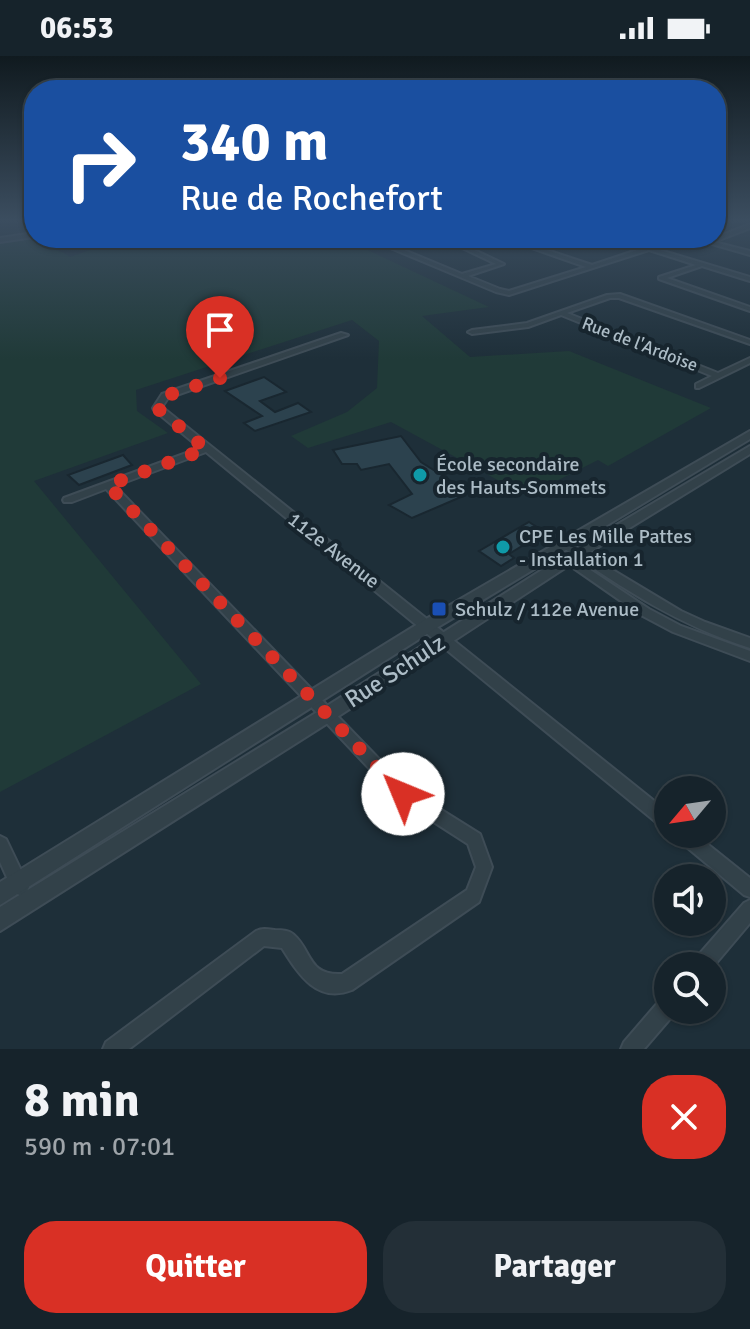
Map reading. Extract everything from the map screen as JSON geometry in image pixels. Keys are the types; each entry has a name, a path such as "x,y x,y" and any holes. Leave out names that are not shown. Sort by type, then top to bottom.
{"street":[{"path":"439,266 509,293 593,267"},
{"path":"462,276 493,266"},
{"path":"697,266 661,278 750,309"},
{"path":"706,266 750,279"},
{"path":"472,332 513,328 609,296 620,296 750,342"},
{"name":"Rue de l'Ardoise","path":"561,313 719,376"},
{"name":"112e Avenue","path":"344,335 165,396 158,402 157,408 654,811"},
{"path":"699,386 750,360"},
{"name":"Rue Schulz","path":"0,894 310,700 436,632 508,598 567,552 750,434"},
{"path":"68,500 206,449"},
{"name":"Rue Schulz","path":"0,920 325,716 494,586 567,552 750,449"},
{"path":"108,485 325,716 403,794 474,839 484,867 473,896 345,983 329,986 313,977 287,940 262,937 113,1049"},
{"path":"567,552 684,618 750,643"},
{"path":"567,552 645,612 703,639 750,656"},
{"path":"494,586 508,598"},
{"path":"0,844 28,902"},
{"path":"700,848 750,889"},
{"path":"714,952 750,909"},
{"path":"631,1049 654,1022"}],"green space":[{"path":"0,266 402,266 489,307 422,316 470,357 569,351 711,408 608,466 598,460 527,496 391,422 308,448 291,436 347,412 377,388 379,341 352,320 136,390 137,411 168,433 34,481 201,684 0,792"}],"building":[{"path":"264,377 286,392 260,401 275,412 298,403 311,412 255,431 244,423 262,416 225,391"},
{"name":"École secondaire des Hauts-Sommets","path":"401,436 421,462 451,481 443,484 461,497 412,518 389,505 412,494 389,464 361,470 357,464 342,464 333,450"},
{"path":"123,455 132,465 79,485 68,475"},
{"name":"CPE Les Mille Pattes - Installation 1","path":"529,522 551,536 527,543 509,554 514,558 501,566 479,551"}],"place":[{"name":"École secondaire des Hauts-Sommets","path":"420,475"},
{"name":"CPE Les Mille Pattes - Installation 1","path":"503,547"},
{"name":"Schulz / 112e Avenue","path":"439,609"}],"route":[{"path":"220,378 165,396 158,402 157,408 161,413 206,449 108,485 325,716 403,794"}]}
